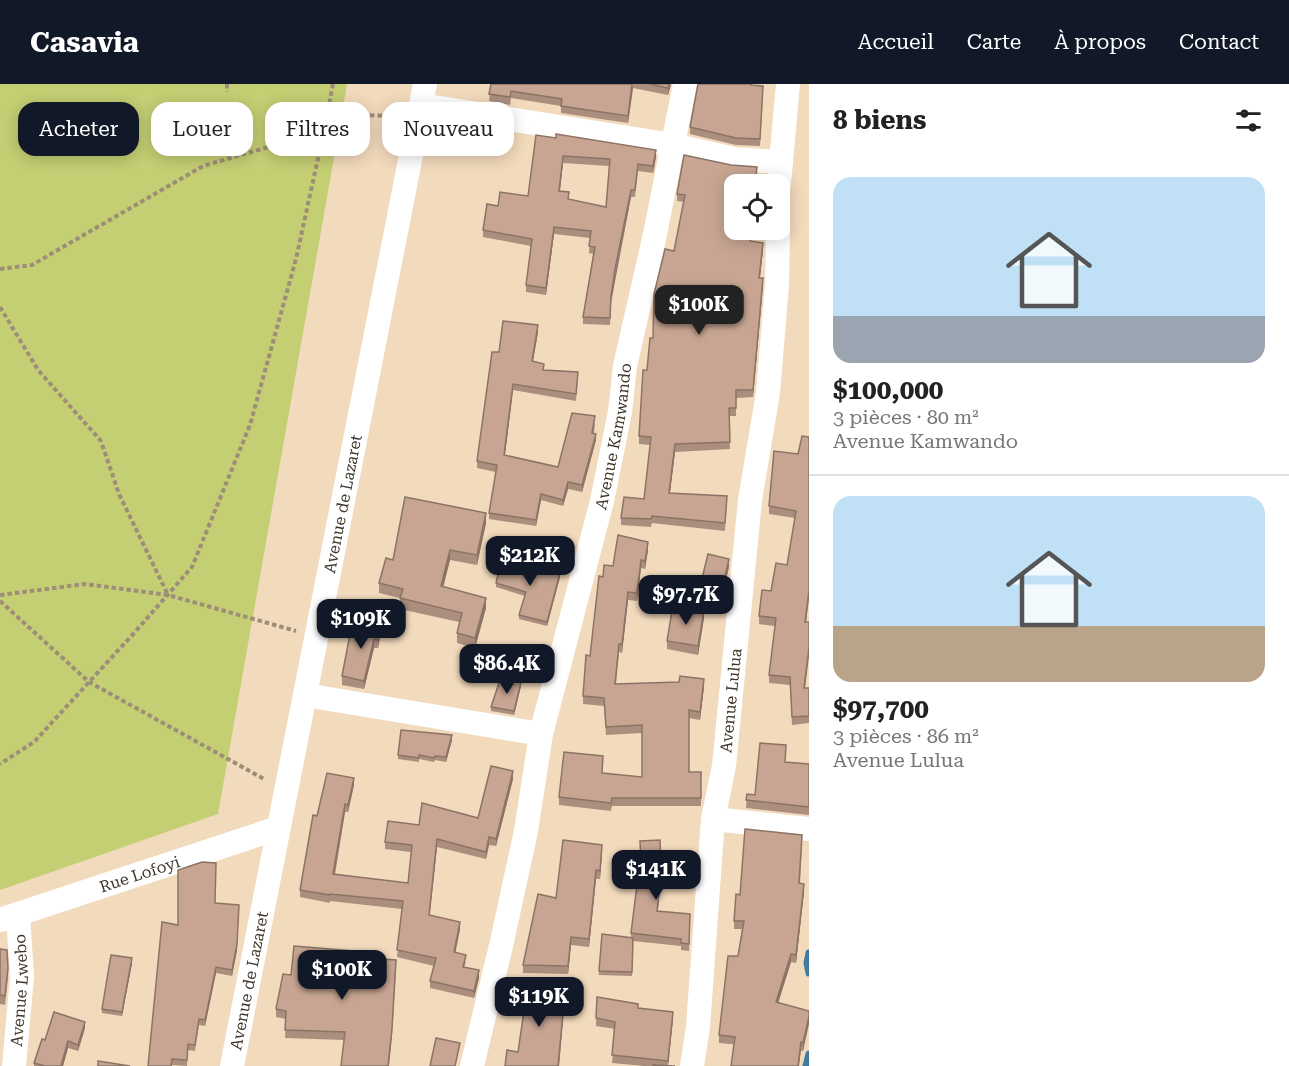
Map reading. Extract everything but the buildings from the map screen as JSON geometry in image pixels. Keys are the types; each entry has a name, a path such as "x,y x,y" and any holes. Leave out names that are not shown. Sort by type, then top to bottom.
{"street":[{"name":"Avenue Kamwando","path":"472,1066 521,854 542,734 602,501 620,412 626,366 685,84"},
{"path":"514,118 673,145 734,159 780,173 788,84"},
{"name":"Avenue de Lazaret","path":"232,1066 411,156"},
{"name":"Avenue Lulua","path":"692,1066 698,1026 713,819 724,766 750,500 768,393 777,285 778,240"},
{"path":"305,695 542,734"},
{"path":"713,819 809,829"},
{"name":"Rue Lofoyi","path":"9,917 278,828"},
{"name":"Avenue Lwebo","path":"9,917 22,977 14,1066"}],"path":[{"path":"227,84 227,92"},
{"path":"330,102 333,84"},
{"path":"0,269 32,265 203,166 265,148"},
{"path":"0,764 34,742 192,567 250,425 296,259 319,156"},
{"path":"0,307 38,370 101,441 119,494 168,595"},
{"path":"0,595 85,584 168,595 317,637"},
{"path":"0,601 89,682 264,779"}],"green space":[{"path":"0,84 347,84 344,102 265,102 265,156 334,156 218,814 0,890"}],"waterway":[{"path":"809,953 807,963 809,973"},
{"path":"806,1066 809,1054"}]}
